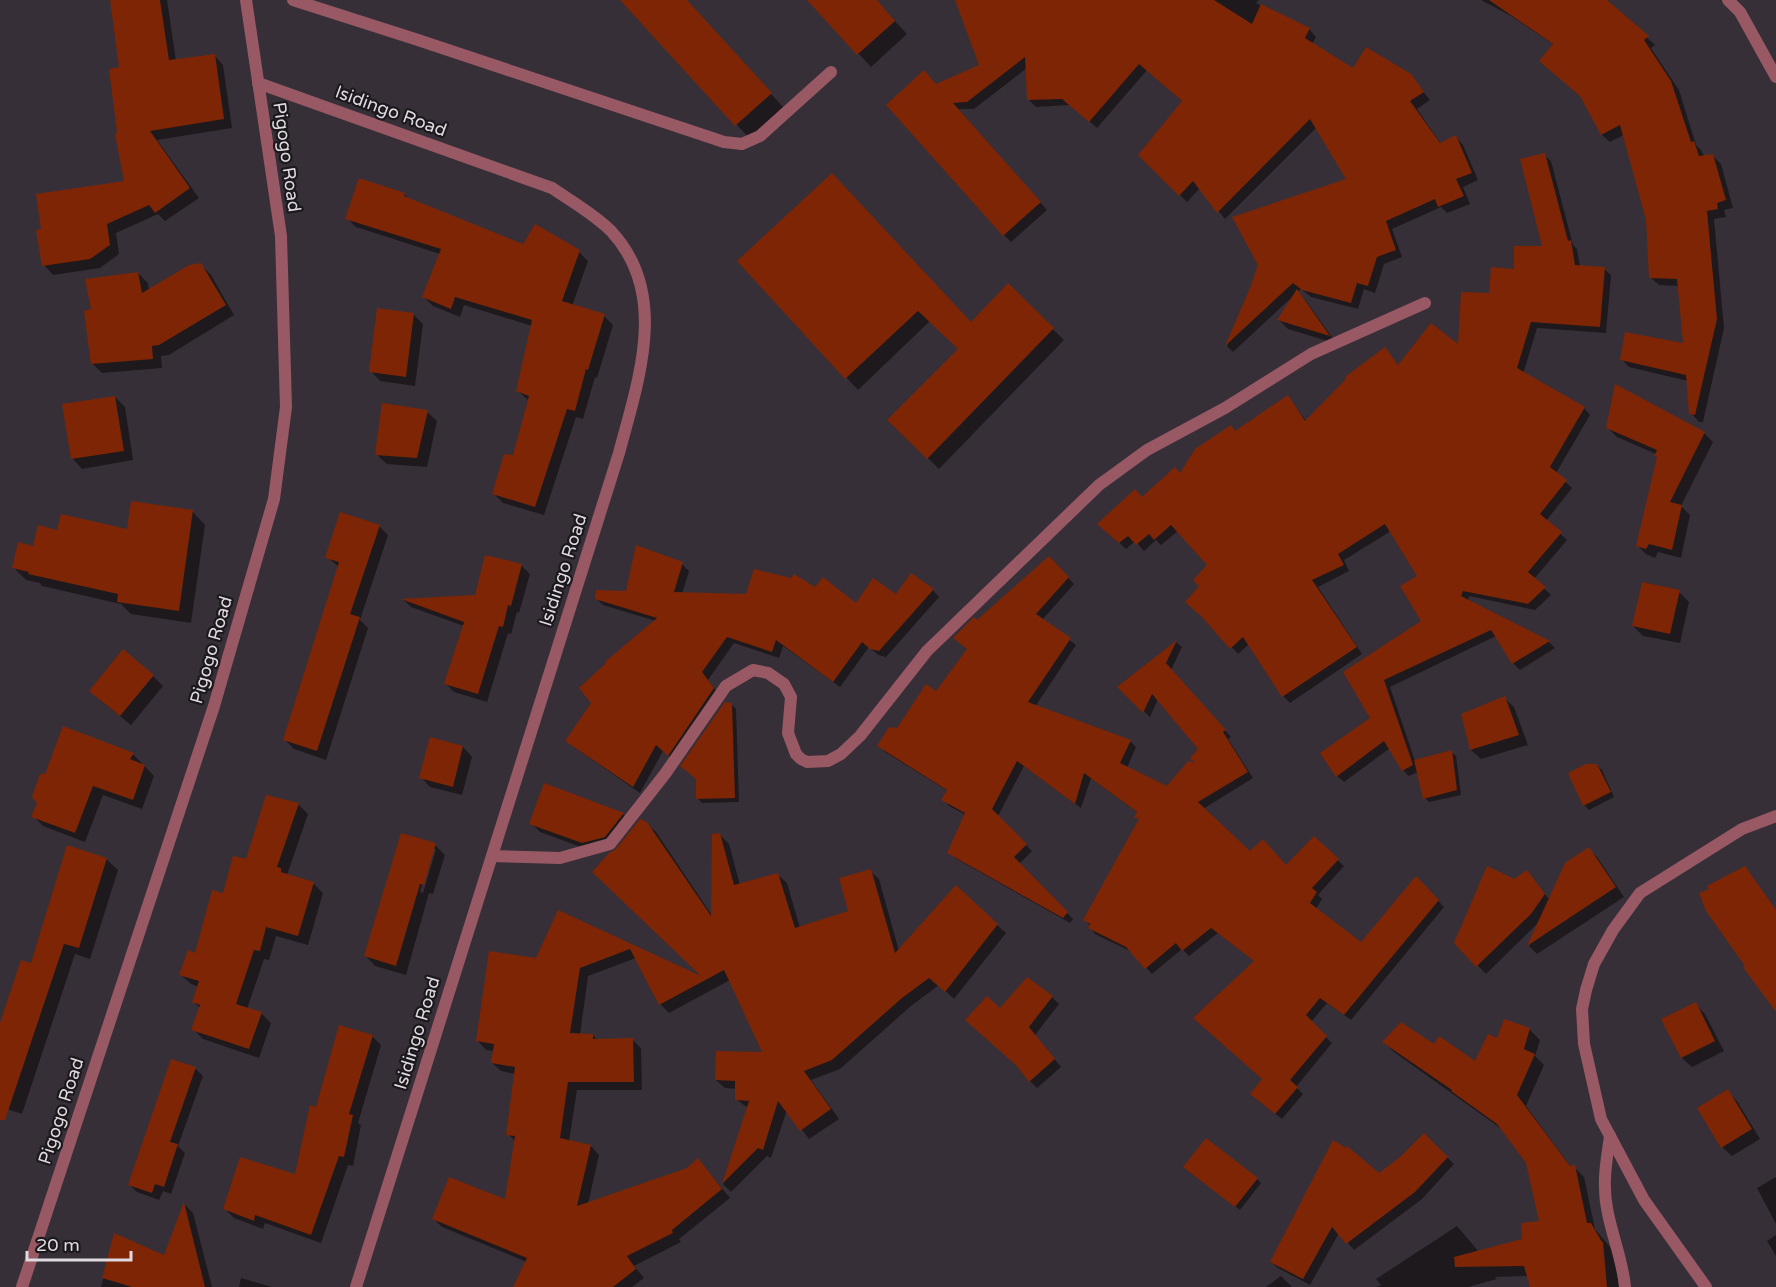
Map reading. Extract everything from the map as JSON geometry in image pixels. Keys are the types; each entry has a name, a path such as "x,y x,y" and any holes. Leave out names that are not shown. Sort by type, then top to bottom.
{"street":[{"name":"Pigogo Road","path":"22,1287 214,706 274,499 286,407 281,236 246,0"},
{"path":"292,0 724,142 742,144 760,136 831,72"},
{"path":"1728,0 1740,12 1776,77"},
{"name":"Isidingo Road","path":"258,83 552,188 578,205 610,231 625,251 642,296 646,321 642,365 619,453 356,1287"},
{"path":"492,856 560,858 610,844 677,758 702,718 726,686 753,670 768,673 784,684 791,698 788,734 796,754 801,759 807,762 828,761 841,754 860,736 927,651 1100,484 1147,450 1225,408 1311,354 1425,303"},
{"path":"1706,1287 1644,1200 1601,1119 1584,1044 1582,1009 1594,964 1613,930 1640,893 1742,829 1776,816"},
{"path":"1610,1135 1605,1187 1612,1232 1622,1264 1625,1287"}],"building":[{"path":"110,0 160,0 169,60 215,54 224,119 150,131 190,188 155,213 149,205 107,224 110,245 90,259 42,266 36,230 41,229 36,194 124,181 115,134 117,132 109,69 119,67"},
{"path":"620,0 687,0 772,93 735,126"},
{"path":"807,0 877,0 895,21 857,55"},
{"path":"955,0 1214,0 1252,24 1261,4 1310,28 1305,38 1353,68 1366,47 1411,74 1424,92 1410,101 1440,143 1456,135 1472,173 1456,179 1464,196 1438,207 1435,199 1386,221 1396,250 1377,257 1368,286 1357,283 1351,303 1302,290 1293,283 1225,346 1258,265 1232,217 1346,179 1310,119 1217,213 1193,181 1179,196 1138,155 1182,101 1139,64 1089,122 1062,99 1027,100 1025,57 967,102 953,103 1041,202 1003,236 886,105 924,70 936,84 979,65"},
{"path":"1489,0 1607,0 1649,36 1644,40 1671,81 1691,142 1694,141 1699,156 1713,154 1726,200 1717,203 1718,209 1707,211 1717,319 1695,415 1689,414 1686,375 1620,360 1625,332 1683,343 1677,279 1649,278 1646,220 1620,125 1601,135 1580,96 1539,61 1553,44"},
{"path":"1545,153 1568,241 1571,240 1575,265 1605,267 1600,327 1531,322 1517,368 1585,407 1550,467 1567,480 1540,514 1562,532 1528,572 1546,587 1528,604 1463,591 1461,596 1550,641 1512,664 1491,630 1384,680 1413,765 1402,771 1384,741 1336,777 1320,753 1370,718 1343,672 1421,621 1400,586 1417,576 1385,524 1338,554 1344,565 1312,580 1357,647 1282,697 1243,637 1230,649 1203,618 1185,602 1199,586 1193,580 1207,565 1171,525 1154,540 1149,534 1136,545 1128,536 1119,543 1097,524 1135,489 1142,497 1175,467 1180,473 1195,449 1231,425 1235,431 1288,395 1305,421 1346,379 1345,377 1385,347 1398,365 1431,323 1458,344 1461,292 1489,293 1491,267 1514,269 1514,246 1542,246 1520,159"},
{"path":"832,173 971,322 1008,283 1054,328 927,459 887,420 958,349 918,311 845,379 737,261"},
{"path":"359,178 405,193 404,196 523,244 535,224 580,250 562,301 605,314 588,370 586,369 575,411 567,409 535,507 492,494 504,454 513,455 529,396 516,391 532,320 455,297 451,309 422,297 441,249 345,219"},
{"path":"201,263 226,305 159,345 152,346 153,359 91,364 84,311 91,309 85,279 138,272 142,293 189,265"},
{"path":"1297,289 1330,336 1277,320"},
{"path":"377,308 414,313 406,377 369,372"},
{"path":"1615,384 1705,432 1670,502 1682,505 1672,550 1649,544 1646,549 1636,546 1657,450 1606,428"},
{"path":"115,396 124,451 71,459 62,404"},
{"path":"382,403 428,410 417,458 375,455"},
{"path":"131,501 193,510 179,611 117,602 118,594 28,574 29,572 12,568 18,542 33,546 38,525 57,530 61,514 127,529"},
{"path":"340,512 380,525 350,614 360,617 317,751 283,740 339,562 325,558"},
{"path":"636,545 683,562 674,592 746,594 754,569 791,578 794,574 815,587 823,577 856,603 873,578 896,594 911,573 934,589 879,651 870,649 862,642 833,682 776,640 772,652 727,637 702,672 714,688 668,756 656,745 633,787 565,741 591,703 579,688 605,662 657,618 595,599 596,590 626,591"},
{"path":"485,555 522,564 511,606 508,605 503,627 499,626 478,694 444,684 464,622 401,599 475,595"},
{"path":"1049,556 1069,577 1036,614 1071,638 1028,702 1131,740 1120,763 1167,786 1188,761 1195,763 1190,758 1198,749 1152,694 1143,713 1117,687 1177,640 1166,663 1226,730 1223,732 1248,772 1198,802 1250,851 1263,839 1286,865 1314,836 1339,859 1312,888 1317,892 1310,903 1361,942 1416,876 1439,900 1344,1015 1320,998 1306,1015 1327,1036 1290,1080 1298,1087 1275,1114 1250,1094 1262,1079 1193,1018 1254,961 1211,928 1182,951 1176,943 1145,969 1126,947 1088,928 1090,924 1083,920 1139,819 1134,817 1137,812 1084,773 1075,804 1017,761 992,809 1027,844 1014,857 1068,912 1063,918 947,853 965,813 941,800 947,790 877,746 889,727 897,728 926,684 936,691 967,649 953,638 974,617 977,620"},
{"path":"1642,582 1680,590 1670,634 1632,626"},
{"path":"123,649 154,675 120,716 89,691"},
{"path":"1505,696 1519,735 1470,750 1461,714"},
{"path":"725,702 732,703 735,798 696,799 696,779 680,766"},
{"path":"63,726 134,753 130,759 145,765 133,800 93,786 75,833 31,817 37,803 32,797 40,774 45,774"},
{"path":"430,737 463,746 453,787 419,778"},
{"path":"1452,750 1457,790 1423,799 1414,760"},
{"path":"1586,764 1597,764 1611,792 1583,806 1568,773"},
{"path":"544,783 624,813 605,837 582,843 529,824"},
{"path":"266,795 299,803 277,867 281,868 281,872 314,882 298,936 266,927 260,951 254,950 236,1004 262,1012 249,1049 191,1030 200,1005 192,1002 199,981 179,975 188,950 195,953 212,890 223,893 233,856 246,859"},
{"path":"640,819 647,822 711,916 712,834 720,833 734,885 778,873 795,928 848,911 839,878 871,869 895,953 956,885 998,924 945,992 929,978 902,998 832,1060 804,1071 831,1109 800,1131 778,1101 763,1150 758,1148 722,1184 749,1101 735,1100 735,1081 715,1080 716,1051 762,1052 724,970 659,1005 630,949 580,968 570,1033 593,1034 593,1039 633,1038 634,1082 568,1082 560,1138 591,1145 577,1206 687,1168 698,1158 722,1189 672,1230 673,1233 627,1256 636,1269 613,1287 513,1287 527,1258 432,1219 449,1177 505,1199 515,1136 506,1135 515,1067 491,1063 494,1044 476,1041 489,951 536,958 558,910 701,976 592,872 609,853 616,849"},
{"path":"401,833 436,843 424,885 420,884 396,966 364,956"},
{"path":"67,845 107,858 79,948 64,944 5,1120 0,1120 0,1023 21,960 31,963"},
{"path":"1589,847 1616,887 1527,946 1565,863"},
{"path":"1487,866 1514,879 1527,870 1545,894 1531,914 1476,967 1454,943"},
{"path":"1745,866 1776,910 1776,1012 1706,911 1699,893 1709,889 1707,886"},
{"path":"1027,977 1053,996 1029,1027 1055,1059 1029,1082 1017,1066 965,1020 987,996 1000,1008"},
{"path":"1696,1002 1715,1041 1681,1058 1661,1019"},
{"path":"1504,1019 1530,1028 1524,1049 1535,1054 1517,1095 1570,1166 1575,1165 1587,1223 1591,1223 1603,1242 1607,1287 1530,1287 1524,1266 1455,1267 1454,1257 1522,1239 1521,1223 1539,1221 1526,1163 1497,1124 1382,1042 1401,1022 1434,1044 1439,1036 1475,1061 1488,1034 1497,1038"},
{"path":"339,1025 373,1035 349,1114 353,1115 344,1157 339,1156 311,1235 255,1215 254,1221 223,1209 240,1157 295,1174 310,1105 316,1107"},
{"path":"171,1059 196,1067 170,1142 178,1144 164,1187 155,1184 152,1193 128,1185"},
{"path":"1728,1089 1752,1129 1721,1148 1697,1108"},
{"path":"1424,1133 1448,1157 1415,1192 1346,1244 1332,1227 1303,1279 1270,1262 1333,1140 1346,1148 1347,1146 1379,1173 1400,1157"},
{"path":"1206,1138 1258,1178 1235,1207 1183,1167"},
{"path":"184,1202 205,1287 132,1287 102,1278 114,1233 164,1255"}]}
